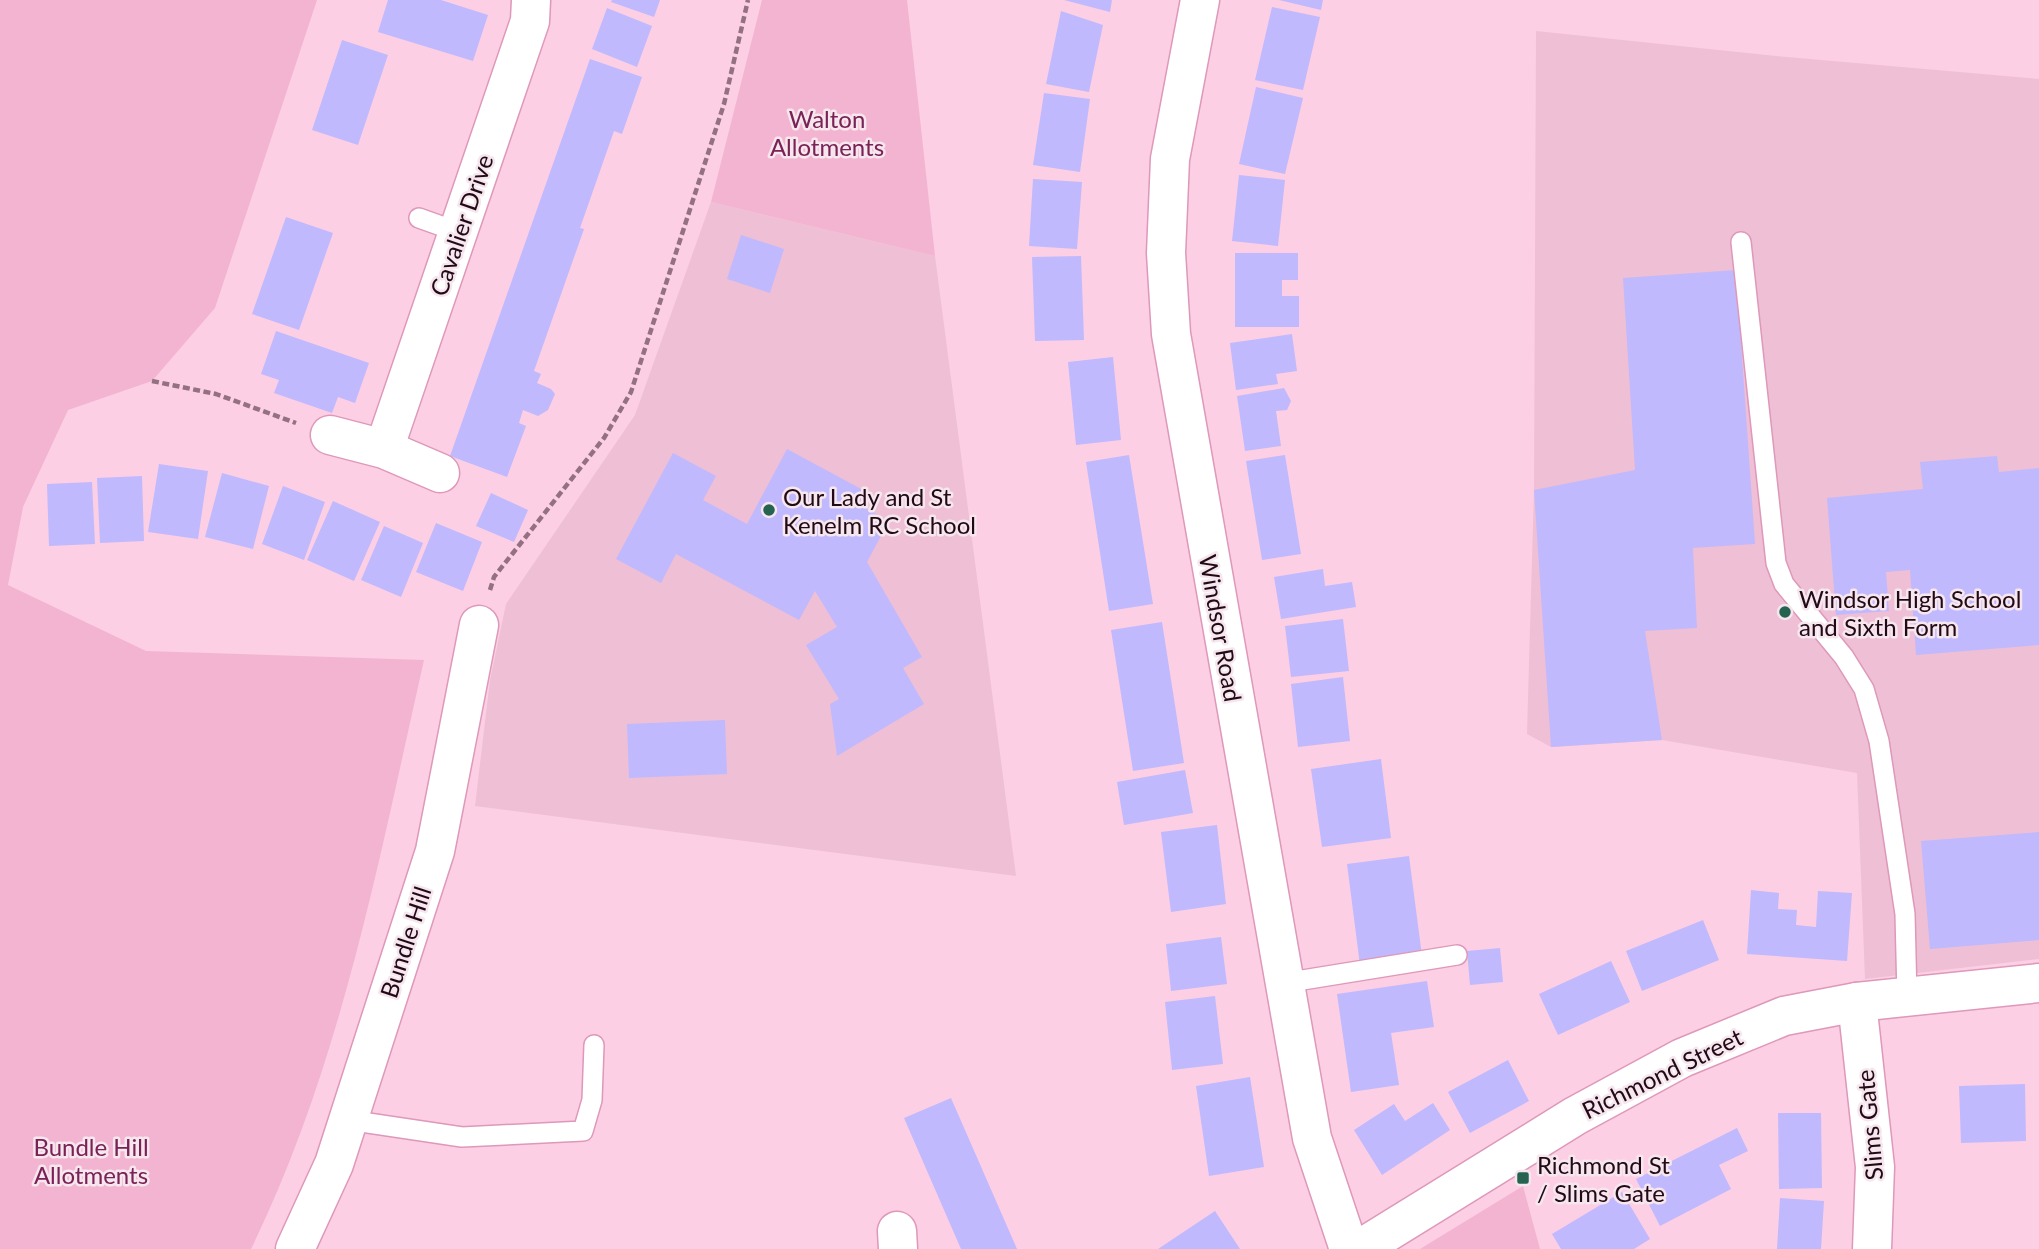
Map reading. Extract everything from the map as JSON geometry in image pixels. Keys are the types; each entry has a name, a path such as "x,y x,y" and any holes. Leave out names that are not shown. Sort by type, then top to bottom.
{"street":[{"name":"Cavalier Drive","path":"384,449 530,21 531,0"},
{"name":"Windsor Road","path":"1200,0 1170,159 1166,253 1171,334 1312,1138 1349,1249"},
{"path":"330,435 384,449 440,473"},
{"name":"Bundle Hill","path":"295,1249 334,1164 435,850 479,625"},
{"name":"Richmond Street","path":"1360,1249 1575,1116 1682,1058 1784,1016 1857,1002 2039,983"},
{"name":"Slims Gate","path":"1857,1002 1875,1167 1872,1249"}],"lane":[{"path":"419,218 458,232"},
{"path":"1741,242 1776,563 1784,584 1844,657 1864,689 1880,741 1905,914 1906,997"},
{"path":"1284,983 1457,955"},
{"path":"348,1120 461,1137 583,1130 592,1100 594,1045"}],"path":[{"path":"479,625 494,577 604,438 631,392 724,104 748,0"},
{"path":"152,381 216,394 330,435"}],"shaded area":[{"name":"Windsor High School and Sixth Form","path":"1536,31 2039,79 2039,959 1865,979 1857,773 1662,740 1551,747 1527,734 1534,490"},
{"name":"Our Lady and St Kenelm RC School","path":"711,202 935,256 1016,876 475,806 490,680 506,604 635,415"}],"green space":[{"name":"Bundle Hill Allotments","path":"0,0 317,0 215,308 152,381 68,410 23,507 8,585 146,651 424,660 373,885 333,1034 310,1107 251,1249 0,1249"},
{"name":"Walton Allotments","path":"762,0 907,0 935,256 711,202"},
{"path":"1523,1186 1540,1249 1420,1249"}],"building":[{"path":"388,0 441,0 488,15 473,61 378,32"},
{"path":"660,0 654,17 611,2"},
{"path":"1064,0 1112,0 1110,12"},
{"path":"1279,0 1323,0 1321,10"},
{"path":"1272,7 1320,17 1303,90 1255,80"},
{"path":"607,8 652,26 637,67 592,49"},
{"path":"1061,11 1103,25 1089,92 1046,84"},
{"path":"342,40 388,55 358,145 312,130"},
{"path":"590,59 642,77 622,134 614,131 580,228 584,229 534,371 541,374 537,383 551,389 555,394 548,410 538,416 523,410 519,423 526,426 507,477 450,456"},
{"path":"1256,87 1303,98 1285,174 1239,164"},
{"path":"1044,93 1090,99 1080,172 1033,165"},
{"path":"1239,175 1285,180 1278,246 1232,241"},
{"path":"1033,179 1082,182 1077,249 1029,246"},
{"path":"286,217 333,233 299,330 252,314"},
{"path":"741,235 784,249 770,293 727,279"},
{"path":"1235,253 1298,253 1298,280 1282,280 1282,296 1299,296 1299,327 1235,327"},
{"path":"1081,256 1084,340 1035,341 1032,257"},
{"path":"1736,270 1755,544 1693,548 1697,628 1645,631 1662,740 1551,747 1534,490 1635,470 1623,278"},
{"path":"276,331 369,363 355,403 338,397 332,413 274,393 279,380 261,374"},
{"path":"1292,334 1297,371 1276,374 1278,384 1236,390 1230,343"},
{"path":"1113,357 1121,440 1076,445 1068,362"},
{"path":"1284,388 1291,401 1287,410 1276,411 1281,446 1245,451 1237,396"},
{"path":"787,449 865,491 858,504 889,521 867,562 922,657 903,668 924,704 837,756 830,704 839,699 806,645 837,627 815,591 799,620 676,554 661,583 616,559 673,453 716,476 703,500 747,524"},
{"path":"1129,455 1153,604 1109,611 1086,462"},
{"path":"1285,455 1301,554 1262,560 1246,461"},
{"path":"1997,456 1999,472 2039,468 2039,645 1916,655 1910,570 1886,572 1889,611 1836,615 1827,498 1923,489 1920,462"},
{"path":"159,464 208,471 198,539 148,532"},
{"path":"222,473 269,486 253,549 205,537"},
{"path":"142,476 144,541 100,543 97,478"},
{"path":"92,482 95,544 49,546 47,484"},
{"path":"283,486 325,502 304,560 262,544"},
{"path":"491,493 528,510 514,542 476,526"},
{"path":"333,501 380,522 354,581 307,560"},
{"path":"436,523 482,542 463,591 416,572"},
{"path":"384,526 423,543 401,597 361,580"},
{"path":"1323,569 1325,586 1352,582 1356,607 1281,619 1274,577"},
{"path":"1343,619 1349,671 1291,677 1285,626"},
{"path":"1162,622 1184,763 1133,771 1111,630"},
{"path":"1343,677 1350,741 1298,747 1291,684"},
{"path":"725,720 727,774 629,778 627,724"},
{"path":"1381,759 1391,838 1322,847 1311,769"},
{"path":"1185,770 1193,813 1124,825 1117,782"},
{"path":"1217,825 1226,904 1171,912 1161,832"},
{"path":"2039,832 2039,940 1930,949 1921,841"},
{"path":"1409,856 1422,956 1360,965 1347,864"},
{"path":"1751,890 1779,893 1778,909 1797,910 1796,925 1816,927 1818,891 1852,893 1847,961 1747,954"},
{"path":"1703,920 1719,960 1642,991 1626,951"},
{"path":"1221,937 1227,984 1171,991 1166,944"},
{"path":"1500,948 1503,982 1470,985 1467,951"},
{"path":"1611,961 1630,1002 1558,1035 1539,994"},
{"path":"1427,981 1434,1027 1391,1033 1399,1085 1351,1092 1337,994"},
{"path":"1215,996 1223,1064 1172,1070 1165,1002"},
{"path":"1508,1060 1529,1101 1470,1133 1448,1092"},
{"path":"1250,1077 1264,1167 1209,1176 1196,1086"},
{"path":"2025,1084 2026,1141 1961,1143 1959,1086"},
{"path":"951,1098 1017,1249 961,1249 904,1118"},
{"path":"1433,1103 1450,1130 1382,1175 1354,1130 1394,1104 1405,1121"},
{"path":"1778,1113 1821,1113 1822,1188 1779,1189"},
{"path":"1737,1128 1748,1151 1719,1165 1731,1189 1660,1226 1636,1179"},
{"path":"1622,1192 1650,1239 1634,1249 1561,1249 1552,1234"},
{"path":"1780,1198 1824,1201 1821,1249 1777,1249"},
{"path":"1215,1211 1240,1249 1158,1249"}],"place":[{"name":"Our Lady and St Kenelm RC School","path":"769,510"},
{"name":"Windsor High School and Sixth Form","path":"1785,612"},
{"name":"Richmond St / Slims Gate","path":"1523,1178"}]}
